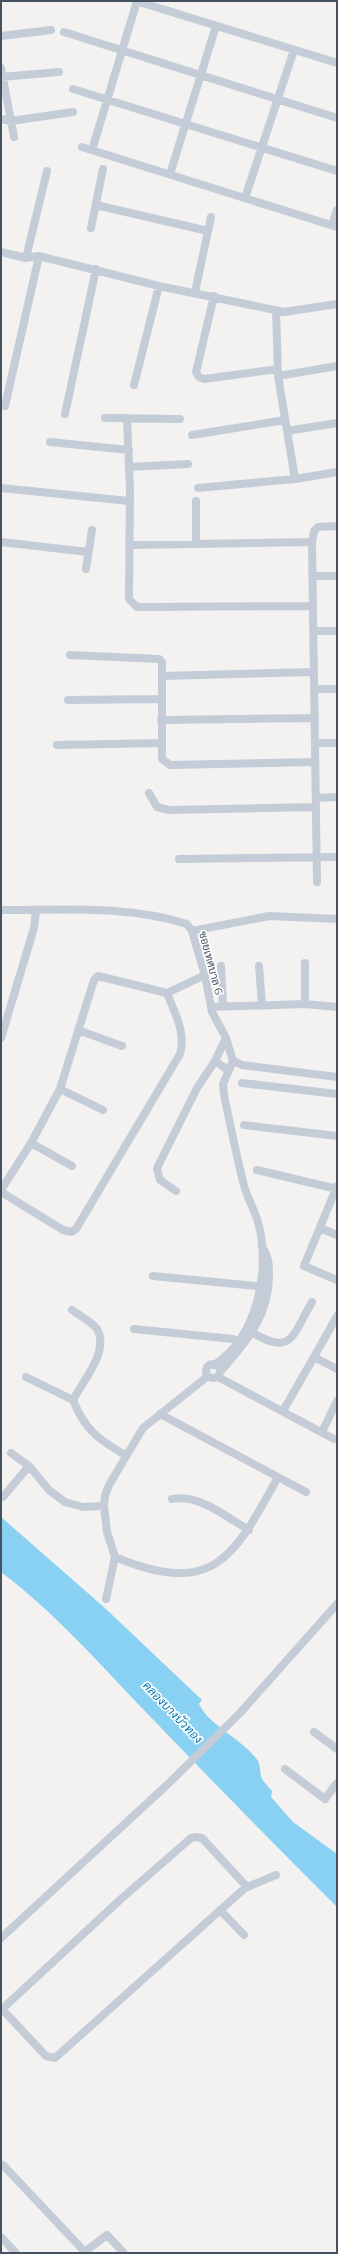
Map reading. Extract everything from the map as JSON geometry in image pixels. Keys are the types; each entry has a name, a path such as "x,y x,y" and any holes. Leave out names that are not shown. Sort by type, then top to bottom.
{"street":[{"path":"92,150 137,1 337,63"},
{"path":"170,174 216,26"},
{"path":"1,36 51,30"},
{"path":"64,32 337,118"},
{"path":"245,198 294,50"},
{"path":"1,68 14,137"},
{"path":"2,78 59,72"},
{"path":"73,89 337,171"},
{"path":"1,119 11,121 73,112"},
{"path":"82,147 335,226 337,210"},
{"path":"91,228 103,169"},
{"path":"26,258 47,171"},
{"path":"96,205 208,231"},
{"path":"195,292 211,216"},
{"path":"1,252 26,258 39,256 96,269 159,286 195,292 284,312 337,304"},
{"path":"6,406 39,256"},
{"path":"65,414 96,269"},
{"path":"134,385 159,286"},
{"path":"214,296 196,372 204,379 337,366"},
{"path":"276,310 278,372 295,479"},
{"path":"104,418 180,419"},
{"path":"127,418 129,450 129,599 137,606 313,606"},
{"path":"192,435 285,420"},
{"path":"287,431 337,423"},
{"path":"50,442 129,450"},
{"path":"129,467 188,464"},
{"path":"198,488 295,479 337,472"},
{"path":"1,488 129,501"},
{"path":"196,501 196,544"},
{"path":"317,882 312,542 314,531 318,527 337,526"},
{"path":"86,569 92,530"},
{"path":"1,542 88,552"},
{"path":"128,545 312,542"},
{"path":"312,576 337,576"},
{"path":"313,632 337,631"},
{"path":"70,655 156,658 162,662 162,759 170,764 315,762"},
{"path":"162,676 314,672"},
{"path":"314,689 337,689"},
{"path":"68,700 161,699"},
{"path":"161,720 315,718"},
{"path":"57,745 162,743"},
{"path":"315,743 337,743"},
{"path":"150,793 157,806 169,810 316,807"},
{"path":"316,798 337,797"},
{"path":"179,859 337,857"},
{"name":"ซอยเทศบาล 6","path":"1,910 102,910 140,914 174,920 187,924 192,931 205,975 210,1007 226,1038 233,1061"},
{"path":"1,1038 34,928 36,910"},
{"path":"192,931 269,916 337,919"},
{"path":"305,963 305,1004"},
{"path":"221,966 223,1006"},
{"path":"260,966 262,1005"},
{"path":"167,993 182,1034 183,1043 180,1054 76,1229 71,1232 63,1230 1,1191 31,1143 60,1089 94,980 98,976 167,993 205,975"},
{"path":"210,1007 305,1004 337,1006"},
{"path":"78,1030 122,1046"},
{"path":"176,1191 160,1180 157,1169 158,1164 197,1088 215,1061 226,1038"},
{"path":"215,1061 228,1070"},
{"path":"208,1376 213,1378 219,1374 263,1311 269,1259 262,1247 258,1222 243,1183 224,1095 223,1084 228,1070 233,1061 242,1065 337,1077"},
{"path":"242,1083 337,1094"},
{"path":"60,1089 103,1110"},
{"path":"244,1125 337,1136"},
{"path":"31,1143 72,1166"},
{"path":"257,1170 337,1188 304,1266 337,1280"},
{"path":"320,1228 337,1235"},
{"path":"153,1276 265,1287"},
{"path":"249,1331 272,1342 281,1344 286,1343 292,1337 312,1302"},
{"path":"72,1310 90,1322 97,1330 100,1344 94,1366 73,1400"},
{"path":"283,1411 337,1316"},
{"path":"134,1329 233,1338 240,1343"},
{"path":"208,1376 207,1369 240,1343"},
{"path":"314,1357 337,1369"},
{"path":"214,1365 218,1367 219,1374"},
{"path":"219,1374 334,1439"},
{"path":"106,1599 115,1557 107,1532 104,1506 104,1496 109,1485 125,1455 143,1428 208,1376"},
{"path":"26,1377 73,1400 79,1415 90,1432 101,1441 125,1455"},
{"path":"322,1432 337,1401"},
{"path":"160,1414 306,1492"},
{"path":"11,1453 29,1466 49,1490 65,1502 83,1507 104,1506"},
{"path":"3,1497 29,1466"},
{"path":"115,1557 151,1569 170,1573 194,1572 213,1566 226,1557 249,1530 278,1477"},
{"path":"172,1499 183,1497 200,1501 249,1530"},
{"path":"1,1938 168,1784 240,1713 337,1604"},
{"path":"314,1732 337,1749"},
{"path":"285,1769 325,1799 337,1783"},
{"path":"247,1886 202,1838 192,1838 126,1894 2,2008 46,2056 55,2058 247,1886 276,1875"},
{"path":"220,1910 244,1935"},
{"path":"3,2165 83,2252 107,2235 124,2253"},
{"path":"1,2237 16,2253"}],"water":[{"name":"คลองบางบัวทอง","path":"1,1517 106,1609 202,1700 199,1704 204,1712 218,1726 244,1746 258,1761 261,1776 272,1791 271,1797 293,1822 337,1854 337,1907 57,1620 1,1572"}]}
